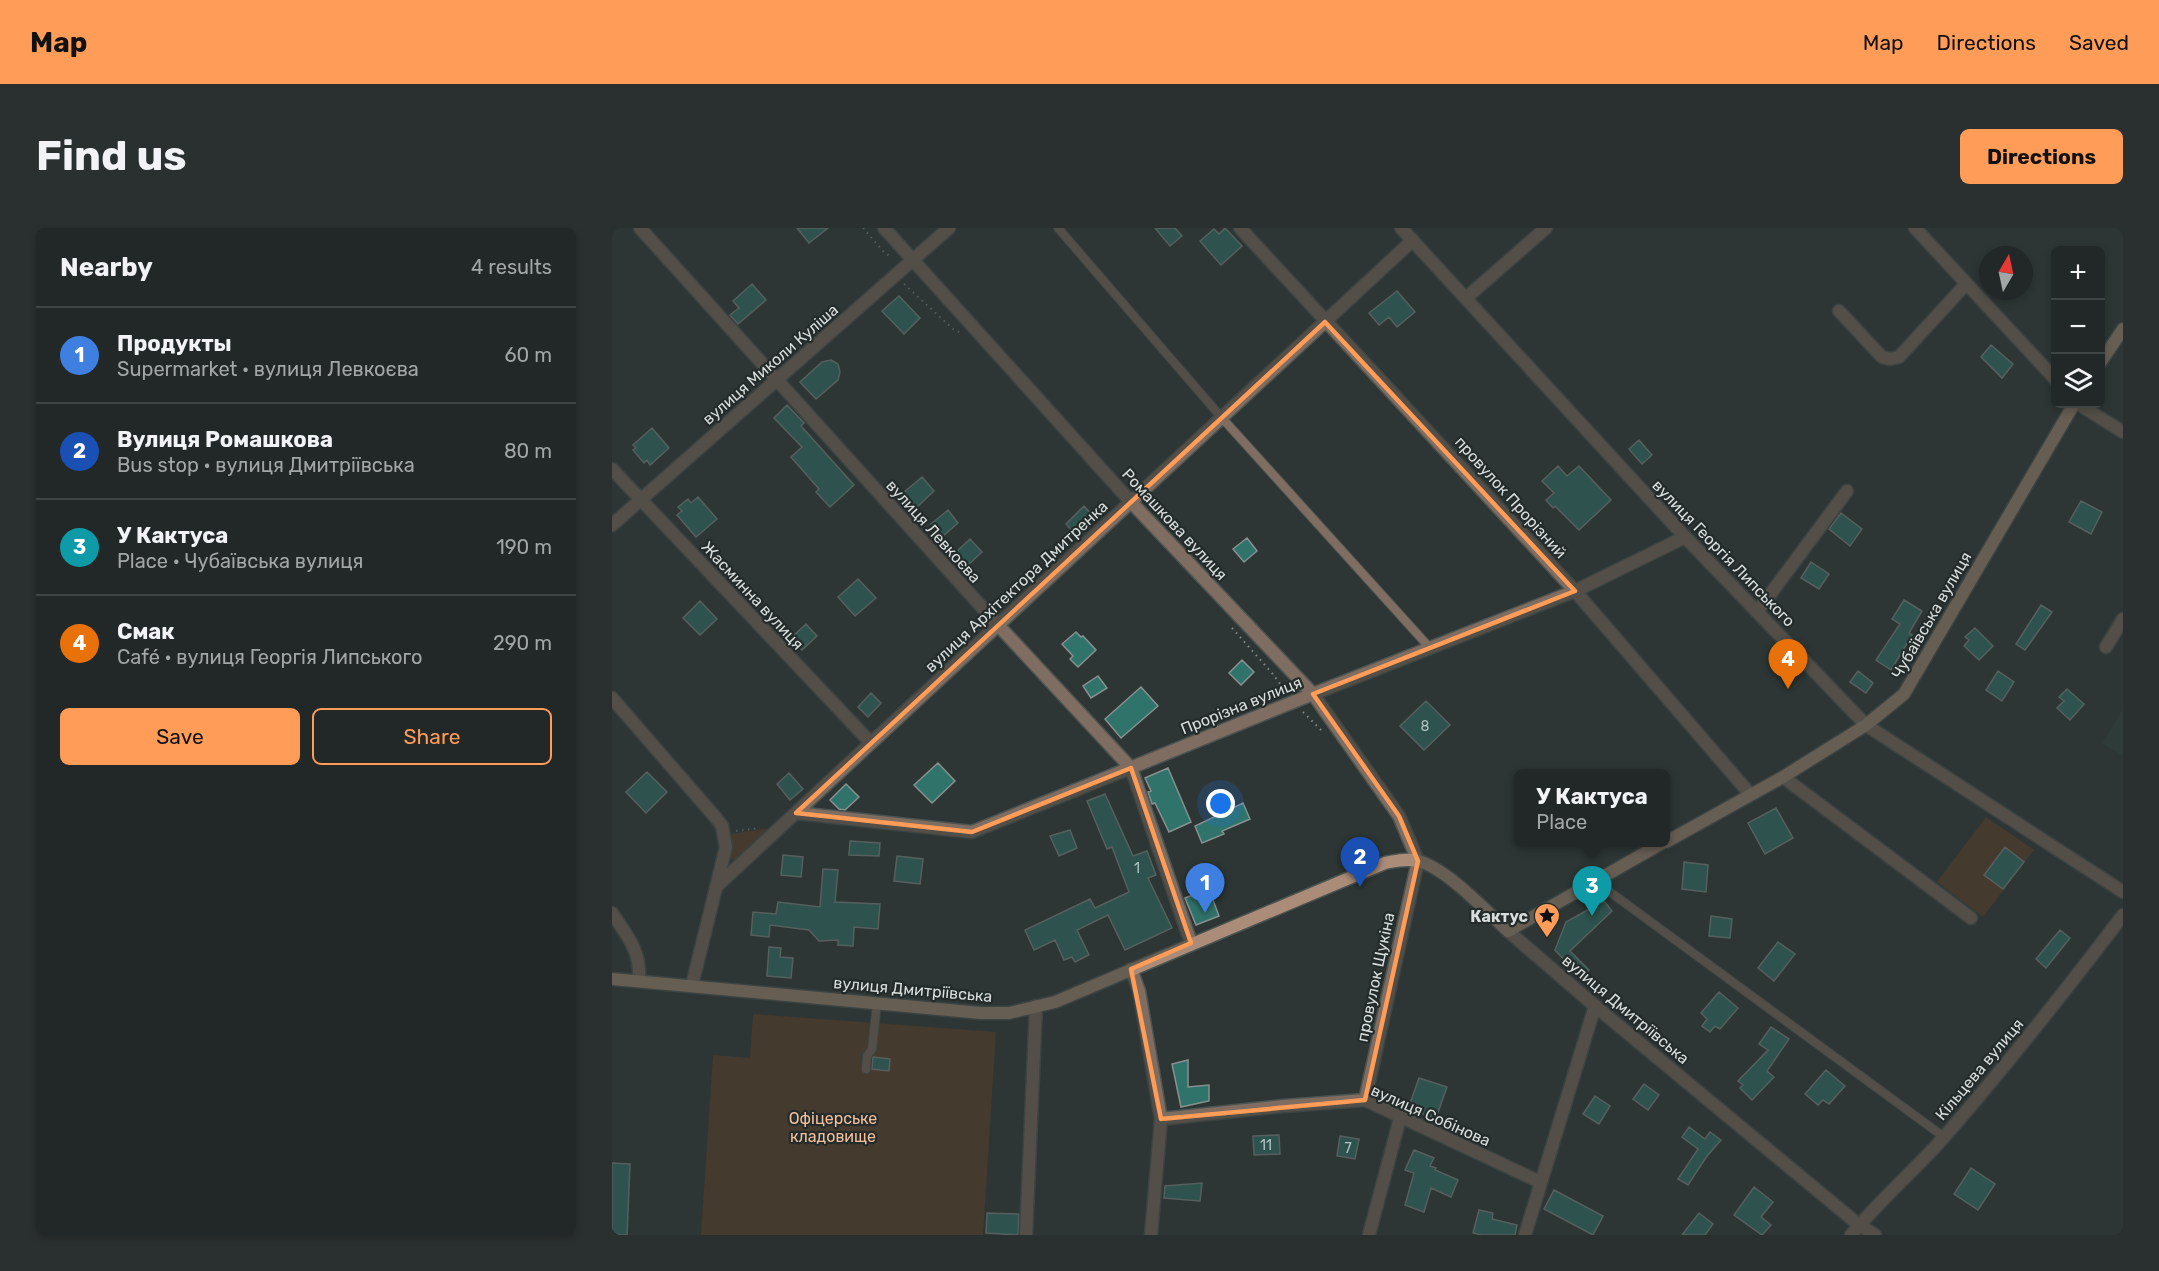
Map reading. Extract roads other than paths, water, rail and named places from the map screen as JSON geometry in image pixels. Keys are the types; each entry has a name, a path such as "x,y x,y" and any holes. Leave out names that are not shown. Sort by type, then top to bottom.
{"main road":[{"path":"2105,355 2123,328"},
{"name":"Чубаївська вулиця","path":"1670,839 1783,777 1866,725 1904,694 2074,408"},
{"name":"Чубаївська вулиця","path":"1508,931 1656,847"},
{"name":"вулиця Дмитріївська","path":"612,979 1009,1013 1054,1002 1385,863 1404,860 1418,861 1450,879 1508,931"}],"street":[{"name":"вулиця Левкоєва","path":"640,228 998,626 1131,768 1191,944"},
{"name":"Ромашкова вулиця","path":"884,228 1131,502 1313,694 1393,807 1418,861"},
{"name":"вулиця Миколи Куліша","path":"612,525 949,228"},
{"name":"провулок Прорізний","path":"1240,228 1575,591 1750,794"},
{"name":"вулиця Георгія Липського","path":"1401,228 1685,537 1866,725 2123,892"},
{"path":"1466,298 1546,228"},
{"path":"1915,228 2051,376"},
{"name":"вулиця Архітектора Дмитренка","path":"718,885 1413,240"},
{"path":"1839,311 1882,357 1890,359 1899,357 1966,284"},
{"path":"2083,408 2123,432"},
{"name":"Жасминна вулиця","path":"612,469 871,743"},
{"path":"1757,612 1847,491"},
{"name":"Прорізна вулиця","path":"796,813 972,832 1575,591 1685,537"},
{"path":"2106,647 2123,619"},
{"path":"612,698 722,826 726,847 692,985"},
{"path":"1783,777 1971,918"},
{"name":"провулок Щукіна","path":"1365,1100 1418,861"},
{"path":"612,913 636,951 640,966 639,981"},
{"name":"Кільцева вулиця","path":"1851,1235 1944,1137 2058,1000 2123,915"},
{"name":"вулиця Дмитріївська","path":"1508,931 1594,1006 1859,1225 1875,1235"},
{"path":"1131,969 1139,991 1161,1119 1151,1235"},
{"path":"1026,1235 1036,1006"},
{"path":"1525,1235 1594,1006"},
{"name":"вулиця Собінова","path":"1161,1119 1365,1100 1540,1182"},
{"path":"1370,1235 1400,1118"}],"lane":[{"path":"1058,228 1222,418 1430,648"},
{"path":"1595,881 1944,1137"},
{"path":"866,1070 867,1056 872,1049 877,1003"}],"place":[{"name":"Смак","path":"1788,689"},
{"name":"Вулиця Ромашкова","path":"1360,887"},
{"name":"Продукты","path":"1205,913"},
{"name":"У Кактуса","path":"1592,916"},
{"name":"Кактус","path":"1547,939"}],"park label":[{"name":"Офіцерське кладовище","path":"833,1127"}]}
